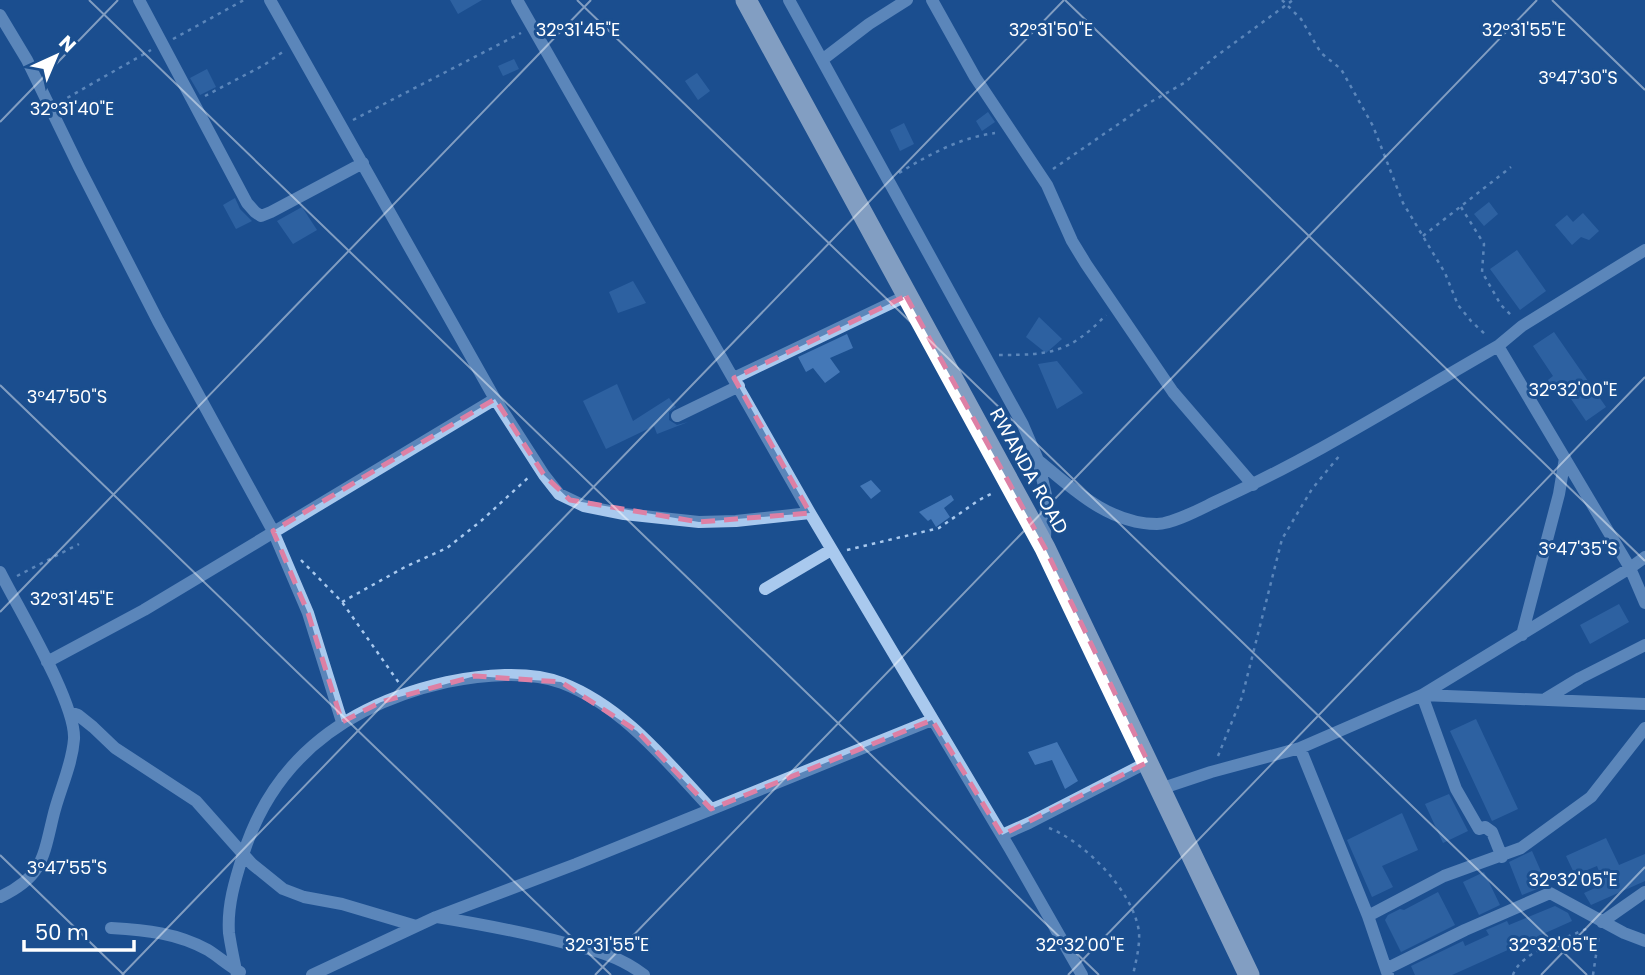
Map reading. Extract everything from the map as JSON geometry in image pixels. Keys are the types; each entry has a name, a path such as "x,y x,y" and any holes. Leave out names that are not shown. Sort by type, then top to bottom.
{"highway":[{"name":"RWANDA ROAD","path":"746,0 1045,548 1249,975"}],"street":[{"path":"139,0 247,203 261,216 363,163"},
{"path":"270,0 495,400 538,467 559,494 584,506 624,514 699,522 810,513"},
{"path":"517,0 810,513 1083,975"},
{"path":"789,0 1023,425 1038,460 1046,495 1045,548"},
{"path":"822,60 869,24 907,0"},
{"path":"932,0 975,78 1042,177 1072,241 1115,306 1173,392 1253,485"},
{"path":"0,15 27,60 158,321 273,531 308,613 342,722"},
{"path":"1038,460 1083,498 1106,511 1134,522 1160,525 1253,485 1320,450 1498,345 1645,250"},
{"path":"677,416 737,382 906,296"},
{"path":"1498,345 1630,568 1645,604"},
{"path":"47,662 144,610 495,400"},
{"path":"1522,635 1559,494 1565,458"},
{"path":"765,589 833,552"},
{"path":"1160,789 1300,748 1422,695 1645,557"},
{"path":"0,897 15,890 34,874 43,859 57,801 72,758 74,736 69,712 47,662 3,577"},
{"path":"1547,698 1645,645"},
{"path":"239,973 229,932 232,889 262,810 282,778 302,755 342,722 381,702 430,686 475,676 516,675 561,682 604,705 637,731 711,809"},
{"path":"1422,695 1645,704"},
{"path":"1422,695 1456,789 1479,829 1485,827 1492,832 1502,857"},
{"path":"69,712 78,715 115,748 196,801 251,864 283,889 416,926"},
{"path":"312,975 436,917 932,720"},
{"path":"1368,916 1444,876 1521,849 1591,797 1645,728"},
{"path":"1300,748 1368,916 1387,972 1465,930 1550,893 1602,922 1645,941"},
{"path":"1002,835 1147,762"},
{"path":"0,883 15,890"},
{"path":"1602,922 1645,892"},
{"path":"436,917 507,928 613,956 644,975"},
{"path":"111,928 151,931 186,939 211,952 239,973"}],"path":[{"path":"50,107 244,0"},
{"path":"1282,0 1301,19 1321,53 1341,69 1373,126 1403,203 1445,273 1462,312 1498,345"},
{"path":"1042,177 1149,103 1184,83 1293,0"},
{"path":"351,123 533,26"},
{"path":"193,103 278,57 284,52 285,46"},
{"path":"888,181 934,152 954,143 979,135 1010,131"},
{"path":"1423,236 1511,167"},
{"path":"1461,207 1484,244 1482,272 1501,305 1522,327"},
{"path":"985,355 1056,351 1080,340 1115,306"},
{"path":"1211,772 1242,697 1282,540 1312,489 1343,451"},
{"path":"342,602 405,567 447,548 481,521 538,467"},
{"path":"833,552 939,528 993,492 1013,488"},
{"path":"3,577 79,544"},
{"path":"298,557 342,602 388,670 408,694"},
{"path":"1029,823 1061,833 1079,844 1127,897 1139,933 1133,975"},
{"path":"1513,975 1519,963 1531,955 1602,922"},
{"path":"1593,975 1602,922"}],"highlighted area":[{"path":"906,296 1045,548 1148,762 1002,835 932,720 711,809 637,731 561,682 475,676 381,702 342,722 308,613 273,531 495,399 544,475 570,500 699,522 810,513 734,378"}],"building":[{"path":"450,0 482,0 458,14"},
{"path":"514,59 519,69 503,76 498,66"},
{"path":"207,69 216,87 200,95 190,78"},
{"path":"697,73 710,91 698,100 685,81"},
{"path":"988,112 995,122 982,131 976,121"},
{"path":"904,123 914,144 900,151 890,130"},
{"path":"235,198 240,209 252,221 236,229 223,205"},
{"path":"1489,202 1498,214 1484,226 1474,214"},
{"path":"302,207 317,230 293,244 277,221"},
{"path":"1583,213 1599,231 1589,240 1581,237 1572,245 1555,225 1567,215 1573,222"},
{"path":"1517,250 1546,291 1520,310 1490,269"},
{"path":"633,281 646,303 618,313 609,292"},
{"path":"1039,317 1062,339 1046,353 1026,337"},
{"path":"1554,332 1606,407 1586,421 1567,393 1560,397 1548,380 1553,376 1533,346"},
{"path":"847,334 853,348 830,358 840,372 825,383 813,368 806,372 798,357"},
{"path":"1057,361 1083,393 1057,409 1038,364"},
{"path":"617,384 633,421 669,398 676,407 669,412 669,420 677,425 688,422 657,434 654,426 606,449 583,401"},
{"path":"871,480 881,491 871,499 860,486"},
{"path":"951,495 954,500 944,508 950,517 936,527 931,519 928,521 919,512"},
{"path":"1619,604 1629,622 1590,644 1580,625"},
{"path":"1476,719 1518,809 1492,821 1450,731"},
{"path":"1057,742 1078,781 1065,789 1052,760 1035,765 1028,752"},
{"path":"1449,794 1468,831 1443,843 1425,804"},
{"path":"1402,813 1418,850 1382,866 1393,887 1372,897 1347,840"},
{"path":"1606,838 1619,865 1645,854 1645,881 1591,905 1584,893 1604,884 1597,866 1575,875 1566,856"},
{"path":"1532,851 1547,885 1522,895 1509,862"},
{"path":"1484,872 1500,905 1479,915 1463,882"},
{"path":"1438,892 1455,925 1401,952 1385,920 1388,915 1400,909 1404,910"},
{"path":"1555,906 1568,913 1572,921 1452,975 1415,975 1411,966 1463,941 1465,946 1489,935 1486,930 1507,921 1509,925"}]}
